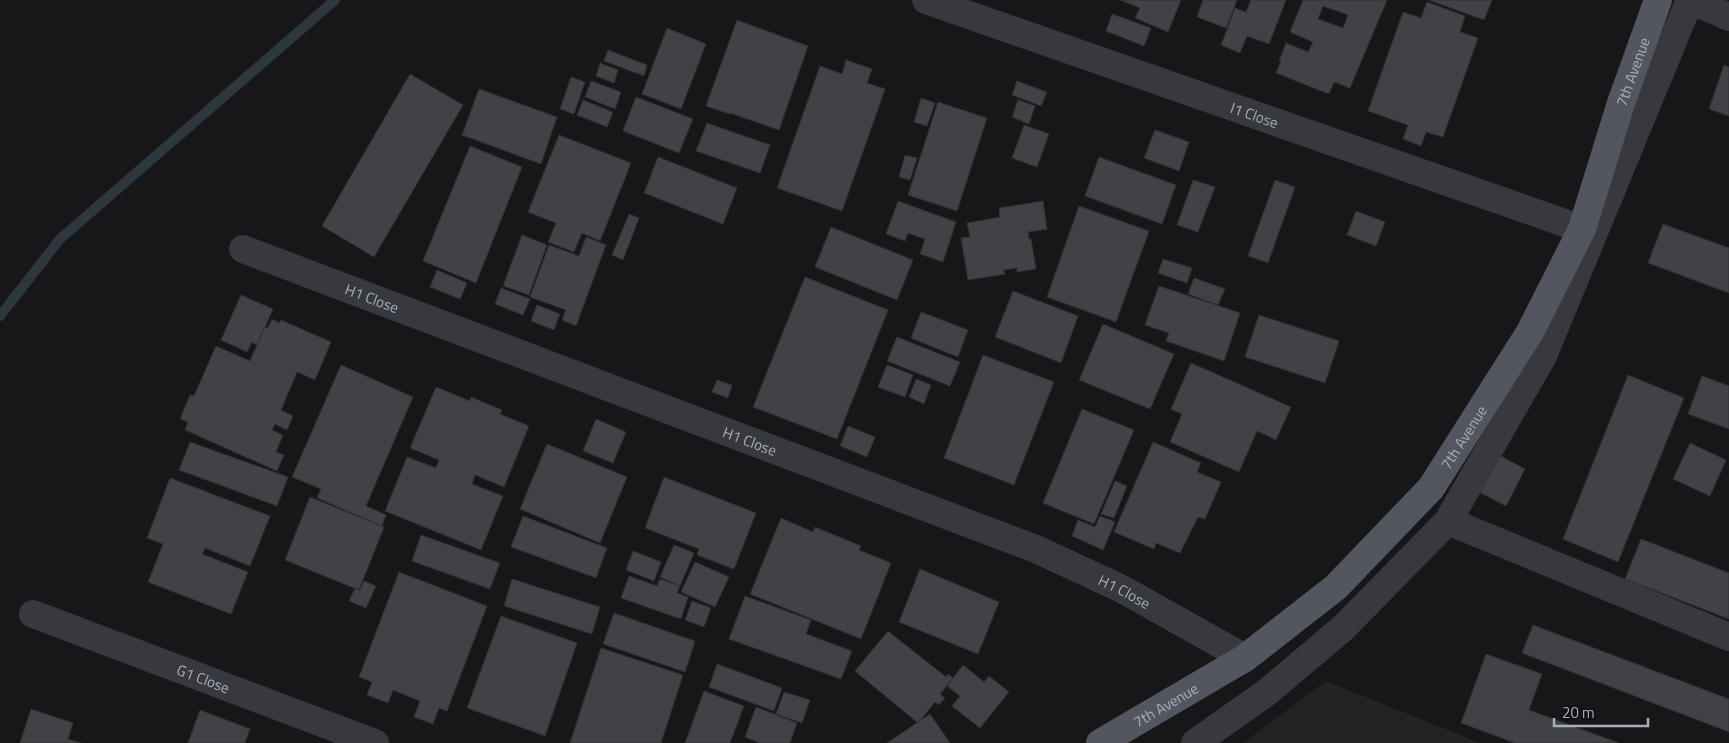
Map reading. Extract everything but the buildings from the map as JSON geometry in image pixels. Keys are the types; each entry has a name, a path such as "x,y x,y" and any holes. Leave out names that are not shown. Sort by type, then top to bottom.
{"main road":[{"name":"7th Avenue","path":"1100,743 1245,658 1336,587 1431,488 1530,332 1582,229 1621,103 1658,0"}],"street":[{"name":"I1 Close","path":"926,0 1582,229"},
{"path":"1195,743 1266,693 1343,628 1448,520 1543,356 1690,0 1729,17"},
{"name":"H1 Close","path":"243,250 1036,549 1122,589 1245,658"},
{"path":"1448,520 1729,637"},
{"name":"G1 Close","path":"33,614 375,743"}],"shaded area":[{"path":"1326,681 1481,743 1243,743"}],"waterway":[{"path":"0,316 60,239 335,0"}]}
